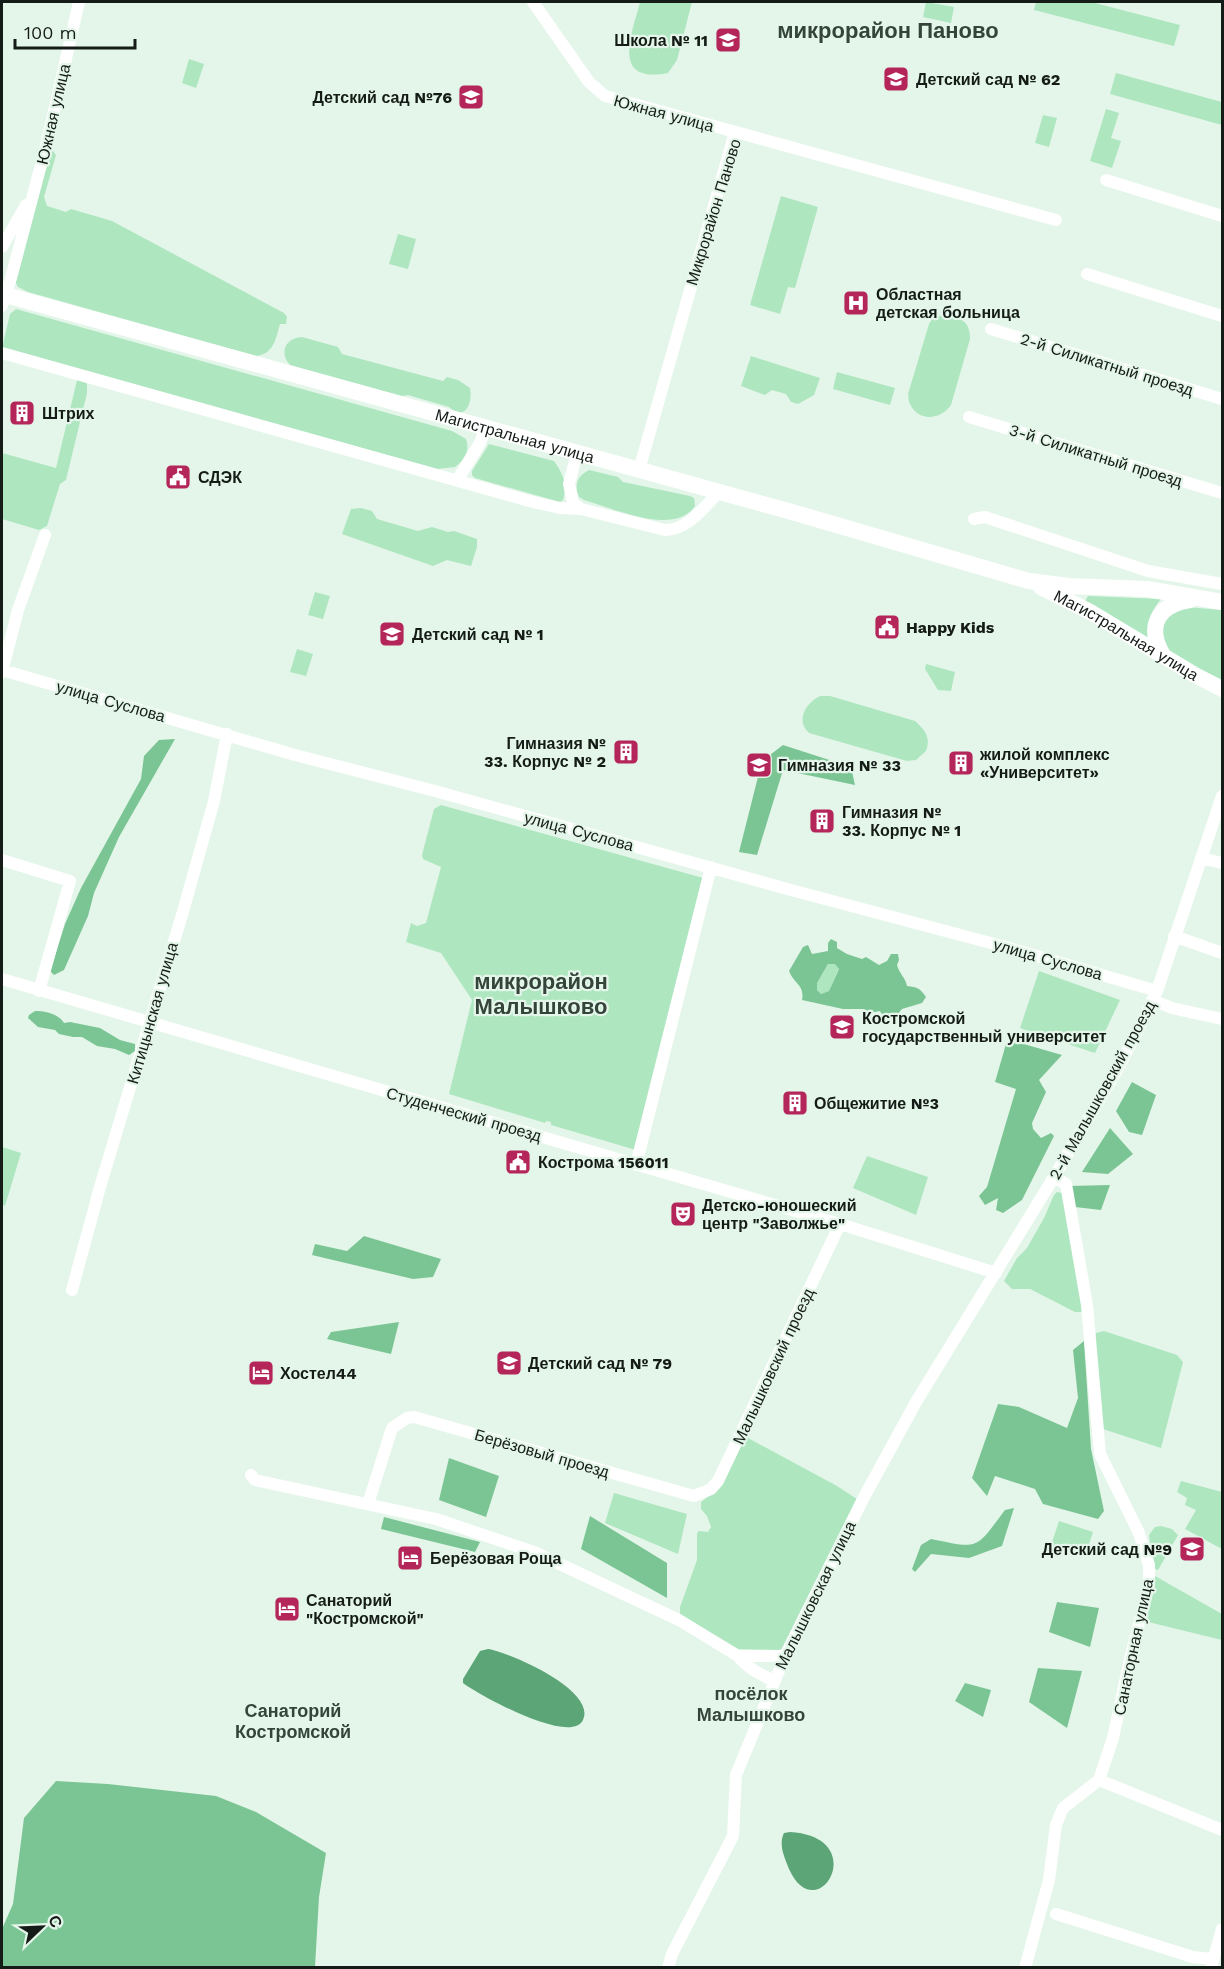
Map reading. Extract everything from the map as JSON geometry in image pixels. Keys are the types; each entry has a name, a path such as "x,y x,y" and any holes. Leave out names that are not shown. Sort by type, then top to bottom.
{"highway":[{"name":"Магистральная улица","path":"3,299 417,408 1029,581 1069,586 1147,590 1222,602"},
{"name":"Магистральная улица","path":"1029,581 1092,613 1222,689"},
{"path":"1163,655 1156,635 1159,616 1166,607 1197,599"}],"street":[{"name":"Южная улица","path":"3,299 34,191 79,2"},
{"name":"Южная улица","path":"533,2 589,82 605,96 735,132"},
{"name":"Микрорайон Паново","path":"639,470 735,132 1056,220"},
{"path":"1106,180 1222,216"},
{"name":"Южная улица","path":"2,247 34,191"},
{"path":"1087,274 1222,316"},
{"name":"2-й Силикатный проезд","path":"991,329 1222,399"},
{"path":"2,353 458,479 533,502 560,508 581,509 665,530 674,530 684,526 719,492"},
{"name":"3-й Силикатный проезд","path":"969,417 1222,493"},
{"path":"458,479 480,443 485,429"},
{"path":"577,453 569,484 573,503 581,509"},
{"path":"974,519 985,517 1148,571 1222,584"},
{"path":"2,671 18,610 45,535"},
{"name":"улица Суслова","path":"2,671 295,755 435,790 1002,946 1155,995 1172,1008 1222,1019"},
{"name":"Китицынская улица","path":"72,1290 100,1187 214,801 227,734"},
{"name":"2-й Малышковский проезд","path":"996,1273 1117,1070 1155,995 1222,796"},
{"path":"1201,858 1222,863"},
{"path":"2,860 70,881 39,991"},
{"path":"636,1165 711,867"},
{"path":"1174,936 1222,953"},
{"name":"Студенческий проезд","path":"2,979 840,1224 996,1273"},
{"name":"Санаторная улица","path":"1054,1178 1066,1184 1087,1305 1100,1454 1135,1523 1149,1565 1149,1584 1113,1738 1099,1780"},
{"name":"Малышковский проезд","path":"694,1496 711,1489 718,1481 840,1224"},
{"name":"Малышковская улица","path":"668,1968 672,1954 734,1836 736,1775 785,1656 862,1498 916,1402 996,1273"},
{"name":"Берёзовый проезд","path":"368,1504 392,1428 406,1418 414,1417 694,1496"},
{"path":"251,1475 255,1480 436,1519 534,1552 679,1620 774,1681"},
{"path":"738,1656 785,1656"},
{"path":"1026,1968 1049,1880 1056,1825 1063,1808 1099,1780 1222,1830"},
{"path":"1056,1914 1211,1963 1222,1929"}],"shaded area":[{"path":"640,2 692,2 677,60 668,73 650,74 638,71 632,64 629,54 630,41"},
{"path":"926,2 954,7 951,23 923,17"},
{"path":"1036,2 1091,2 1180,25 1174,46 1034,10"},
{"path":"189,59 204,64 196,88 182,83"},
{"path":"1116,73 1222,102 1222,125 1110,94"},
{"path":"1106,109 1119,113 1111,138 1121,141 1112,168 1090,161"},
{"path":"1043,115 1057,118 1049,147 1035,143"},
{"path":"49,151 53,151 56,155 44,197 47,206 66,212 71,209 112,221 284,313 287,317 286,324 280,324 270,349 256,356 28,292 18,287 15,281"},
{"path":"781,196 818,207 795,288 788,287 780,314 750,305"},
{"path":"398,234 416,239 408,269 389,264"},
{"path":"16,309 452,431 466,439 466,455 455,467 437,469 2,348 10,314"},
{"path":"946,314 956,317 967,325 970,339 951,405 942,414 924,416 914,410 909,403 908,394 929,324 933,318"},
{"path":"302,337 338,347 342,354 443,381 447,377 458,380 470,388 469,405 463,412 459,412 408,395 402,396 290,365 284,351 291,340"},
{"path":"751,356 820,378 814,395 798,404 791,402 786,394 772,390 765,395 741,386"},
{"path":"837,372 895,388 890,405 833,389"},
{"path":"78,376 87,384 87,393 66,480 60,484 47,526 39,530 2,519 2,453 56,468"},
{"path":"489,444 554,461 564,479 563,500 560,502 475,478 472,471"},
{"path":"589,470 618,477 623,482 690,496 694,498 695,506 685,515 658,520 626,514 584,500 579,497 577,485 579,478"},
{"path":"361,508 372,511 377,519 418,531 432,527 448,532 454,531 477,539 471,566 447,560 433,566 342,534 351,509"},
{"path":"315,592 330,596 323,619 308,615"},
{"path":"1088,596 1161,599 1150,618 1148,640 1085,601"},
{"path":"1187,607 1222,610 1222,684 1169,652 1160,633 1168,614"},
{"path":"297,649 313,654 306,676 290,672"},
{"path":"926,664 955,672 951,691 938,690 925,669"},
{"path":"820,696 830,696 915,721 926,734 928,742 926,751 916,760 907,761 809,733 803,723 804,712 810,703"},
{"path":"175,739 119,837 64,970 54,975 50,971 65,924 81,888 141,779 144,756 159,740"},
{"path":"783,745 851,767 855,785 783,770 757,855 739,852 762,761"},
{"path":"441,805 703,878 636,1150 551,1125 551,1122 546,1121 545,1123 449,1094 472,1000 441,953 406,942 411,923 417,926 426,923 441,867 423,859 422,855 434,809"},
{"path":"831,939 837,942 837,948 847,954 862,959 866,957 879,965 887,961 891,954 898,954 897,965 907,986 918,989 926,997 922,1003 902,1009 892,1021 884,1018 880,1011 869,1013 864,1009 843,1009 802,1000 801,988 789,971 803,947 808,945 812,954 828,951 828,943","holes":["828,964 835,964 839,969 829,991 821,994 817,990 817,983"]},
{"path":"828,964 835,964 839,968 829,991 821,994 817,990 817,983"},
{"path":"1039,971 1120,1000 1095,1053 1020,1028"},
{"path":"35,1011 59,1017 64,1023 70,1022 100,1028 120,1040 135,1044 135,1051 129,1055 115,1049 97,1046 82,1037 59,1034 55,1030 38,1027 28,1018"},
{"path":"1013,1041 1062,1055 1039,1080 1046,1092 1032,1123 1033,1129 1041,1138 1051,1133 1054,1136 1022,1200 1003,1213 996,1210 998,1198 985,1205 979,1196 987,1187 1016,1089 995,1082 1006,1044"},
{"path":"1132,1082 1156,1095 1142,1135 1129,1132 1116,1111"},
{"path":"1110,1128 1133,1154 1108,1174 1082,1172"},
{"path":"2,1147 21,1153 5,1206 2,1204"},
{"path":"867,1156 928,1177 916,1215 853,1188"},
{"path":"1110,1185 1101,1210 1075,1207 1069,1186"},
{"path":"1057,1192 1062,1193 1083,1312 1075,1312 1030,1289 1012,1289 1004,1281 1017,1258 1027,1248"},
{"path":"364,1236 441,1259 433,1277 413,1279 312,1255 315,1244 347,1251"},
{"path":"399,1322 391,1354 327,1339 331,1332"},
{"path":"1104,1331 1177,1355 1183,1362 1161,1448 1103,1429 1095,1336 1096,1333"},
{"path":"1084,1341 1091,1449 1104,1511 1098,1519 1043,1504 1035,1489 995,1476 987,1496 972,1478 998,1404 1019,1407 1067,1428 1078,1398 1073,1350"},
{"path":"748,1438 857,1499 782,1649 778,1650 738,1649 680,1615 680,1607 697,1560 697,1533 699,1531 708,1532 711,1527 707,1516 701,1509 701,1502 713,1493 742,1440"},
{"path":"449,1458 499,1476 486,1517 439,1500"},
{"path":"1181,1481 1222,1492 1222,1549 1185,1529 1196,1510 1185,1505 1187,1498 1177,1492"},
{"path":"614,1493 687,1514 678,1554 605,1523"},
{"path":"1014,1508 1002,1546 969,1558 931,1554 915,1572 912,1569 921,1545 931,1539 968,1545 975,1543 988,1533 1005,1510"},
{"path":"590,1516 667,1563 667,1598 581,1549"},
{"path":"384,1517 480,1542 475,1552 381,1529"},
{"path":"1059,1521 1093,1532 1085,1556 1051,1545"},
{"path":"1155,1527 1172,1529 1178,1535 1158,1570 1153,1568 1149,1535"},
{"path":"1155,1576 1222,1614 1222,1640 1144,1621"},
{"path":"1057,1602 1099,1608 1090,1647 1049,1632"},
{"path":"488,1649 514,1657 549,1674 565,1685 584,1708 583,1720 575,1726 561,1727 544,1723 505,1707 463,1683 463,1679 480,1651"},
{"path":"1038,1668 1082,1671 1067,1728 1029,1702"},
{"path":"965,1683 991,1690 983,1717 955,1701"},
{"path":"56,1781 108,1784 216,1796 256,1812 326,1853 319,1897 315,1967 2,1967 2,1929 13,1904 24,1818"},
{"path":"790,1832 815,1838 829,1849 834,1862 831,1876 824,1886 813,1890 800,1885 789,1869 783,1851 782,1838 784,1833"}],"place":[{"name":"Школа № 11","path":"728,40"},
{"name":"Детский сад № 62","path":"896,79"},
{"name":"Детский сад №76","path":"471,97"},
{"name":"Областная детская больница","path":"856,303"},
{"name":"Штрих","path":"22,413"},
{"name":"СДЭК","path":"178,477"},
{"name":"Happy Kids","path":"887,627"},
{"name":"Детский сад № 1","path":"392,634"},
{"name":"Гимназия № 33. Корпус № 2","path":"626,752"},
{"name":"жилой комплекс «Университет»","path":"961,763"},
{"name":"Гимназия № 33","path":"759,765"},
{"name":"Гимназия № 33. Корпус № 1","path":"822,821"},
{"name":"Костромской государственный университет","path":"842,1027"},
{"name":"Общежитие №3","path":"795,1103"},
{"name":"Кострома 156011","path":"518,1162"},
{"name":"Детско-юношеский центр \"Заволжье\"","path":"683,1214"},
{"name":"Детский сад № 79","path":"509,1363"},
{"name":"Хостел44","path":"261,1373"},
{"name":"Детский сад №9","path":"1192,1549"},
{"name":"Берёзовая Роща","path":"410,1558"},
{"name":"Санаторий \"Костромской\"","path":"287,1609"}],"district":[{"name":"микрорайон Паново","path":"888,30"},
{"name":"микрорайон Малышково","path":"541,994"},
{"name":"посёлок Малышково","path":"751,1704"},
{"name":"Санаторий Костромской","path":"293,1721"}]}
